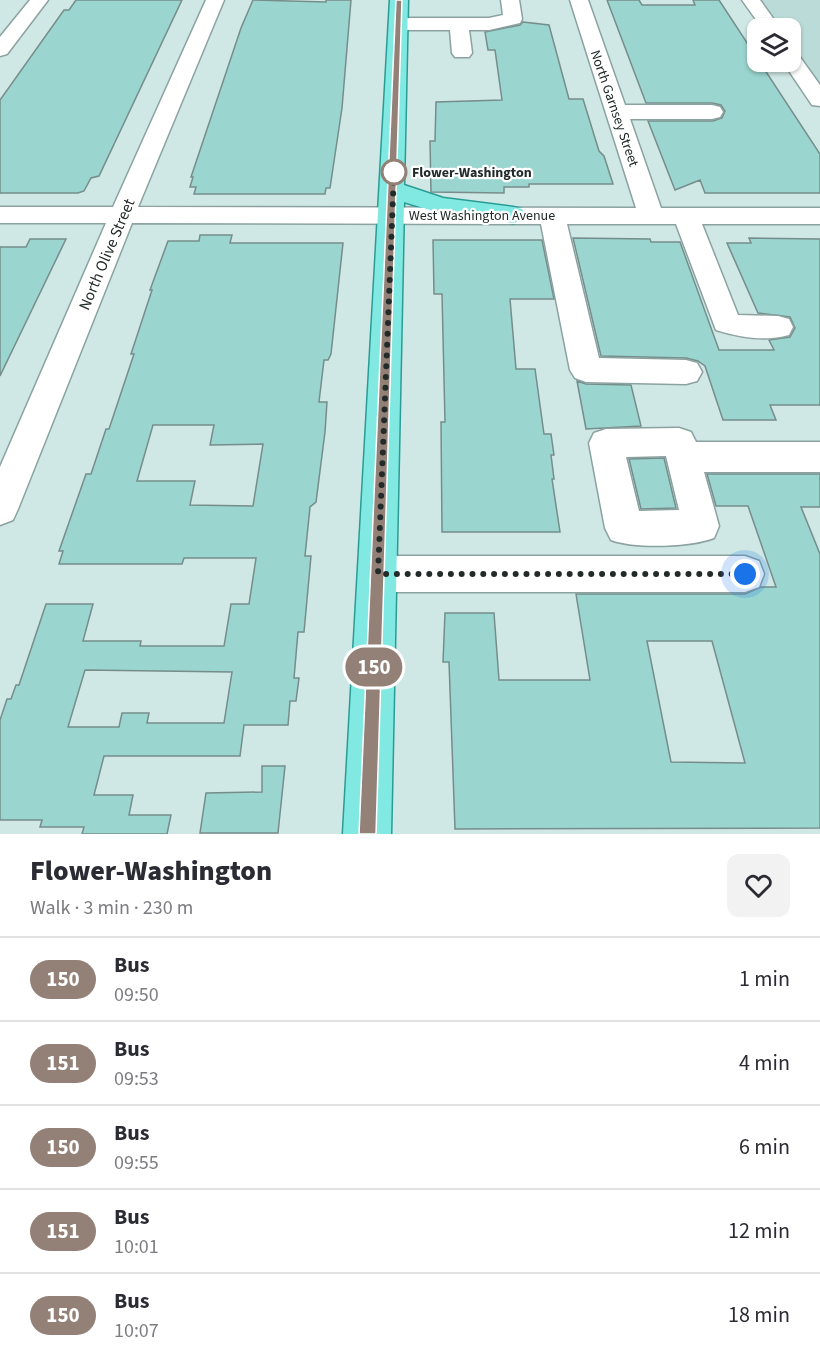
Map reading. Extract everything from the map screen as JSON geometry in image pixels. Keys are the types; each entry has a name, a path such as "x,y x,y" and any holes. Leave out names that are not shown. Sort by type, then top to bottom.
{"main road":[{"path":"367,834 399,0"}],"street":[{"path":"0,50 39,0"},
{"name":"North Olive Street","path":"0,509 122,215 215,0"},
{"path":"399,24 489,24 513,19 510,0"},
{"name":"North Garnsey Street","path":"579,0 651,216"},
{"path":"751,0 764,18"},
{"path":"459,24 462,53"},
{"path":"800,72 820,100"},
{"path":"616,112 712,112"},
{"name":"West Washington Avenue","path":"0,215 122,215 393,203 513,215 820,216"},
{"path":"552,216 586,370 686,372"},
{"path":"686,216 726,322 740,326 778,327"},
{"path":"683,457 820,456"},
{"path":"378,574 745,574"}],"shaded area":[{"path":"759,0 820,0 820,85 801,58 801,18 772,18"}],"building":[{"path":"76,0 182,0 99,176 91,178 84,191 78,193 0,193 0,100 64,10 69,10"},
{"path":"253,0 326,2 326,0 351,0 342,108 330,188 326,188 325,194 194,194 196,187 190,187 193,177 191,177 241,28"},
{"path":"607,0 639,0 642,5 695,5 693,0 719,0 747,43 747,72 766,72 820,154 820,193 705,193 700,180 675,190 648,121 713,121 722,118 725,111 721,105 712,103 646,103"},
{"path":"523,22 549,25 569,99 583,99 599,151 604,156 613,184 529,184 529,187 504,187 504,193 431,192 430,141 435,141 436,102 502,100 495,50 488,50 485,32 520,25"},
{"path":"200,235 232,235 230,243 343,243 331,354 328,360 324,360 319,402 327,402 325,432 316,502 310,507 305,556 311,556 304,632 298,632 294,678 299,678 296,701 290,701 288,725 244,725 240,756 104,756 94,795 133,795 129,815 171,815 167,834 82,834 84,827 40,827 42,820 0,820 0,720 7,699 11,699 16,685 19,685 46,604 93,604 83,641 141,641 140,646 224,646 231,604 249,604 256,558 184,558 182,564 59,564 63,551 59,551 86,474 91,474 106,429 109,429 134,354 131,354 152,290 150,290 168,241 199,241","holes":["153,425 214,425 210,445 263,444 253,506 190,505 195,481 137,481","85,670 232,672 224,723 147,723 149,713 122,713 119,727 68,727"]},
{"path":"573,238 650,239 651,242 680,242 719,350 774,350 769,340 790,337 795,328 790,317 758,313 727,243 751,243 749,238 820,239 820,405 770,405 776,420 723,420 705,366 698,361 686,358 601,356"},
{"path":"30,239 66,239 0,376 0,247 26,247"},
{"path":"433,240 542,240 554,299 510,299 516,369 535,369 544,434 551,434 554,455 551,455 554,479 552,479 560,532 442,532 441,422 445,422 442,294 434,294"},
{"path":"577,381 586,384 631,385 641,426 586,429"},
{"path":"664,458 676,508 641,509 629,459"},
{"path":"707,474 820,474 820,507 801,507 820,554 820,828 455,829 449,662 443,662 445,613 494,613 499,680 590,680 576,594 745,594 761,587 776,587 748,506 716,506","holes":["647,641 712,641 745,763 671,762"]},
{"path":"262,766 285,766 278,833 200,833 206,793 262,792"}],"bus line":[{"name":"150","path":"367,834 392,238 399,0"}],"place":[{"name":"Flower-Washington","path":"394,172"}],"route":[{"path":"394,172 378,574 745,574"}]}
